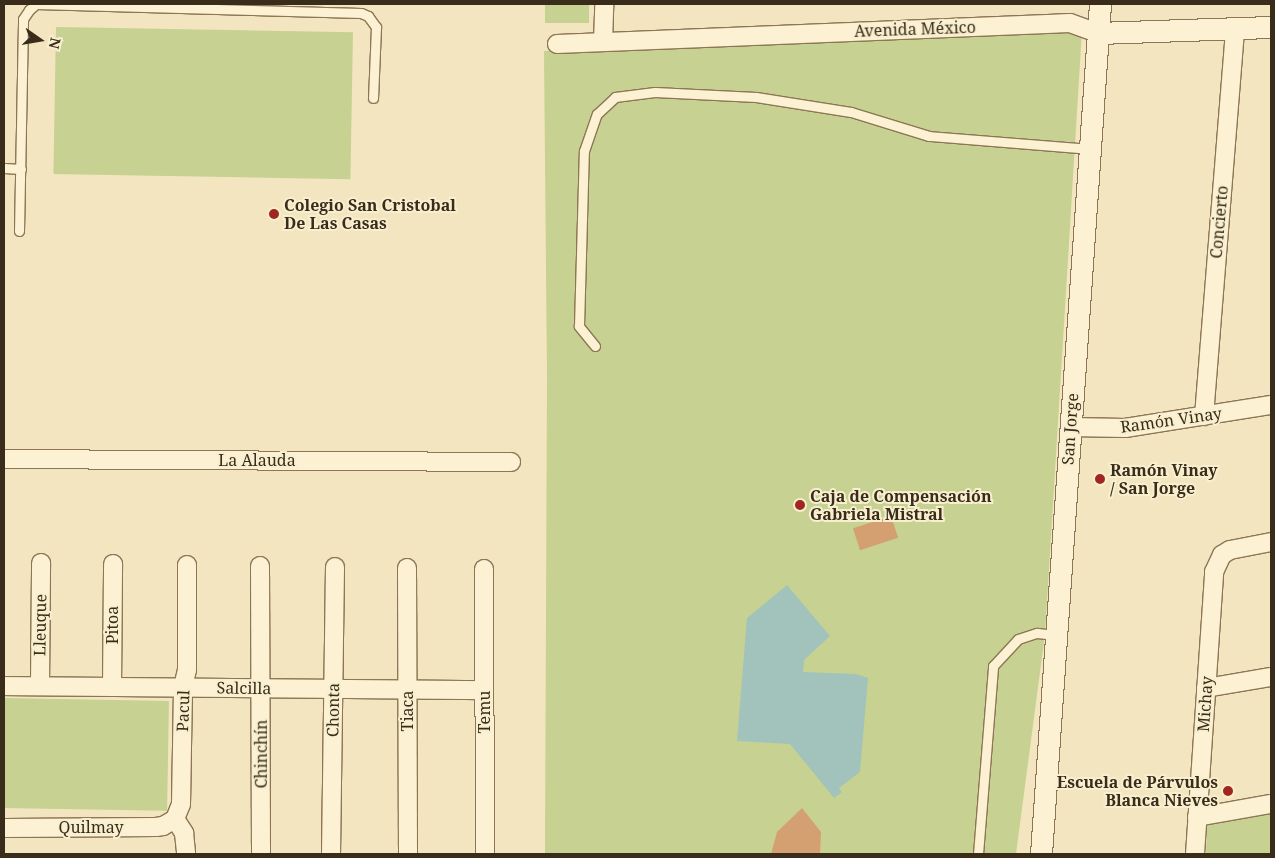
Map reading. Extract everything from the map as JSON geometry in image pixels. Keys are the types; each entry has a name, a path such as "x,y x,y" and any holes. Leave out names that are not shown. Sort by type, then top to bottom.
{"street":[{"path":"603,42 604,4"},
{"name":"San Jorge","path":"1041,854 1100,4"},
{"name":"Avenida México","path":"556,44 1070,23 1098,33 1271,27"},
{"name":"Concierto","path":"1204,416 1235,28"},
{"name":"Ramón Vinay","path":"1070,427 1125,428 1271,405"},
{"name":"La Alauda","path":"4,459 511,462"},
{"name":"Michay","path":"1195,854 1214,572 1222,555 1230,550 1271,542"},
{"name":"Lleuque","path":"40,686 41,563"},
{"name":"Pitoa","path":"112,564 112,687"},
{"name":"Pacul","path":"175,819 181,804 183,687 187,670 187,565"},
{"name":"Chinchín","path":"260,566 261,852"},
{"name":"Chonta","path":"331,854 335,567"},
{"name":"Tiaca","path":"407,568 408,854"},
{"name":"Temu","path":"484,569 485,854"},
{"path":"1206,688 1271,677"},
{"name":"Salcilla","path":"4,686 484,690"},
{"path":"1197,817 1271,804"},
{"path":"175,819 184,833 186,853"},
{"name":"Quilmay","path":"4,828 156,827 163,826 175,819"}],"lane":[{"path":"19,230 23,19 28,10 36,4 361,13 368,16 376,27 374,98"},
{"path":"595,346 579,326 584,151 598,114 615,97 655,92 756,97 851,112 929,136 1089,150"},
{"path":"4,168 21,169"},
{"path":"978,854 993,666 1018,639 1038,633 1056,635"}],"green space":[{"path":"545,4 589,4 589,23 545,23"},
{"path":"56,27 353,32 350,179 53,174"},
{"name":"Caja de Compensación Gabriela Mistral","path":"1082,30 1045,634 1016,854 545,854 547,376 544,51"},
{"path":"4,698 169,701 167,811 4,808"},
{"path":"1271,814 1271,854 1206,854 1207,824"}],"water":[{"path":"787,585 830,636 804,660 803,672 856,674 868,678 860,772 839,788 842,792 834,798 790,744 737,741 747,618"}],"building":[{"path":"891,516 898,538 860,550 853,528"},
{"path":"802,808 821,832 820,854 771,854 777,832"}],"place":[{"name":"Colegio San Cristobal De Las Casas","path":"274,214"},
{"name":"Ramón Vinay / San Jorge","path":"1100,479"},
{"name":"Caja de Compensación Gabriela Mistral","path":"800,505"},
{"name":"Escuela de Párvulos Blanca Nieves","path":"1228,791"}]}
